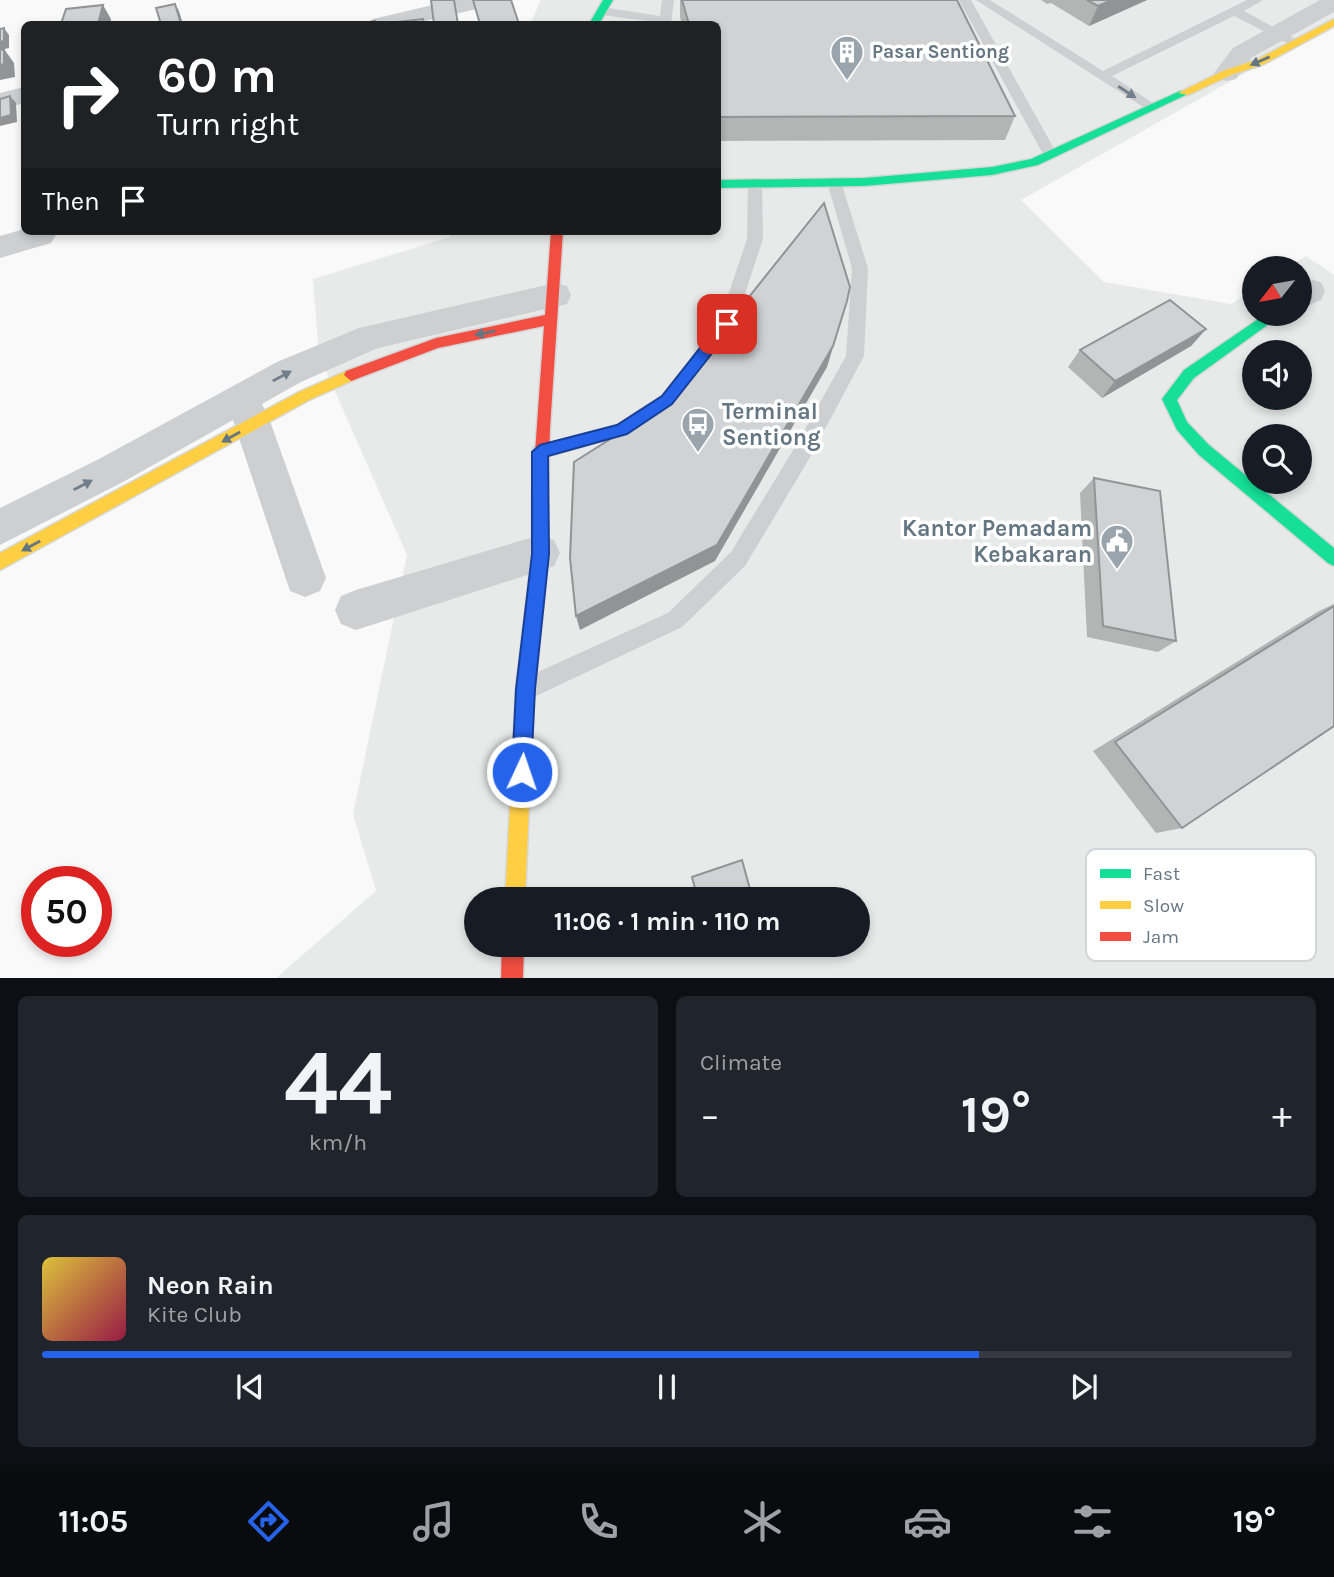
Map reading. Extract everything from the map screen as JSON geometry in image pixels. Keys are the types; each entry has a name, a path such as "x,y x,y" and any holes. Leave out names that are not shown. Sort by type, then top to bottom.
{"street":[{"path":"1287,38 1334,2"},
{"path":"398,21 472,7"},
{"path":"721,184 834,182 992,171 1034,162 1227,72 1242,52 1334,22"},
{"path":"0,102 21,96"},
{"path":"0,247 35,235"},
{"path":"516,887 525,689 540,554 540,452 557,235"},
{"path":"0,562 247,411 289,372 371,337 553,307"},
{"path":"1258,326 1189,374 1169,399 1182,426 1204,450 1334,558"},
{"path":"0,527 247,411"},
{"path":"247,411 305,578"},
{"path":"356,610 540,554"},
{"path":"512,978 513,957"}],"lane":[{"path":"664,21 668,0"},
{"path":"965,0 1050,155"},
{"path":"982,0 1151,108"},
{"path":"1102,76 1257,0"},
{"path":"1234,11 1287,38"},
{"path":"601,12 658,21"},
{"path":"525,689 676,621 738,559 802,453 855,356 860,268 834,182"},
{"path":"540,452 621,430 667,400 727,324 755,239 755,183"}],"shaded area":[{"path":"541,0 1334,0 1334,27 1275,56 1021,200 1104,282 1231,304 1242,297 1242,326 1312,326 1312,260 1334,275 1334,978 276,978 376,891 353,814 407,555 319,355 313,279 451,235 721,235 721,21 531,21"}],"building":[{"path":"431,0 454,0 458,21 434,21"},
{"path":"473,0 511,0 518,21 479,21"},
{"name":"Pasar Sentiong","path":"682,0 957,0 1015,116 721,117 721,21 688,21"},
{"path":"1087,0 1112,0 1098,6"},
{"path":"175,4 180,21 160,21 156,8"},
{"path":"103,5 99,21 62,21 66,9"},
{"path":"4,28 4,41 0,42 0,29"},
{"path":"4,49 4,64 0,65 0,50"},
{"path":"10,96 11,115 0,118 0,99"},
{"name":"Terminal Sentiong","path":"824,203 850,287 833,346 717,545 576,616 570,558 574,462 661,407"},
{"path":"1170,300 1206,329 1115,381 1080,350"},
{"name":"Kantor Pemadam Kebakaran","path":"1094,478 1160,491 1176,641 1103,626"},
{"path":"1334,606 1334,726 1182,828 1115,742"},
{"path":"742,860 749,887 695,887 692,877"}],"traffic: fast":[{"path":"596,21 608,0"},
{"path":"721,184 864,182 992,171 1034,162 1184,93"},
{"path":"1258,326 1189,374 1169,399 1182,426 1204,450 1334,558"}],"traffic: slow":[{"path":"1184,93 1227,73 1260,62 1334,22"},
{"path":"0,562 304,396 351,375"},
{"path":"516,887 525,689 540,553 540,495"}],"traffic: jam":[{"path":"540,495 542,429 557,235"},
{"path":"351,375 436,343 552,319"},
{"path":"512,978 513,957"}],"place":[{"name":"Pasar Sentiong","path":"847,82"},
{"name":"Terminal Sentiong","path":"698,454"},
{"name":"Kantor Pemadam Kebakaran","path":"1117,571"}],"route":[{"path":"522,772 525,689 540,554 540,452 621,430 667,400 727,324"}]}
